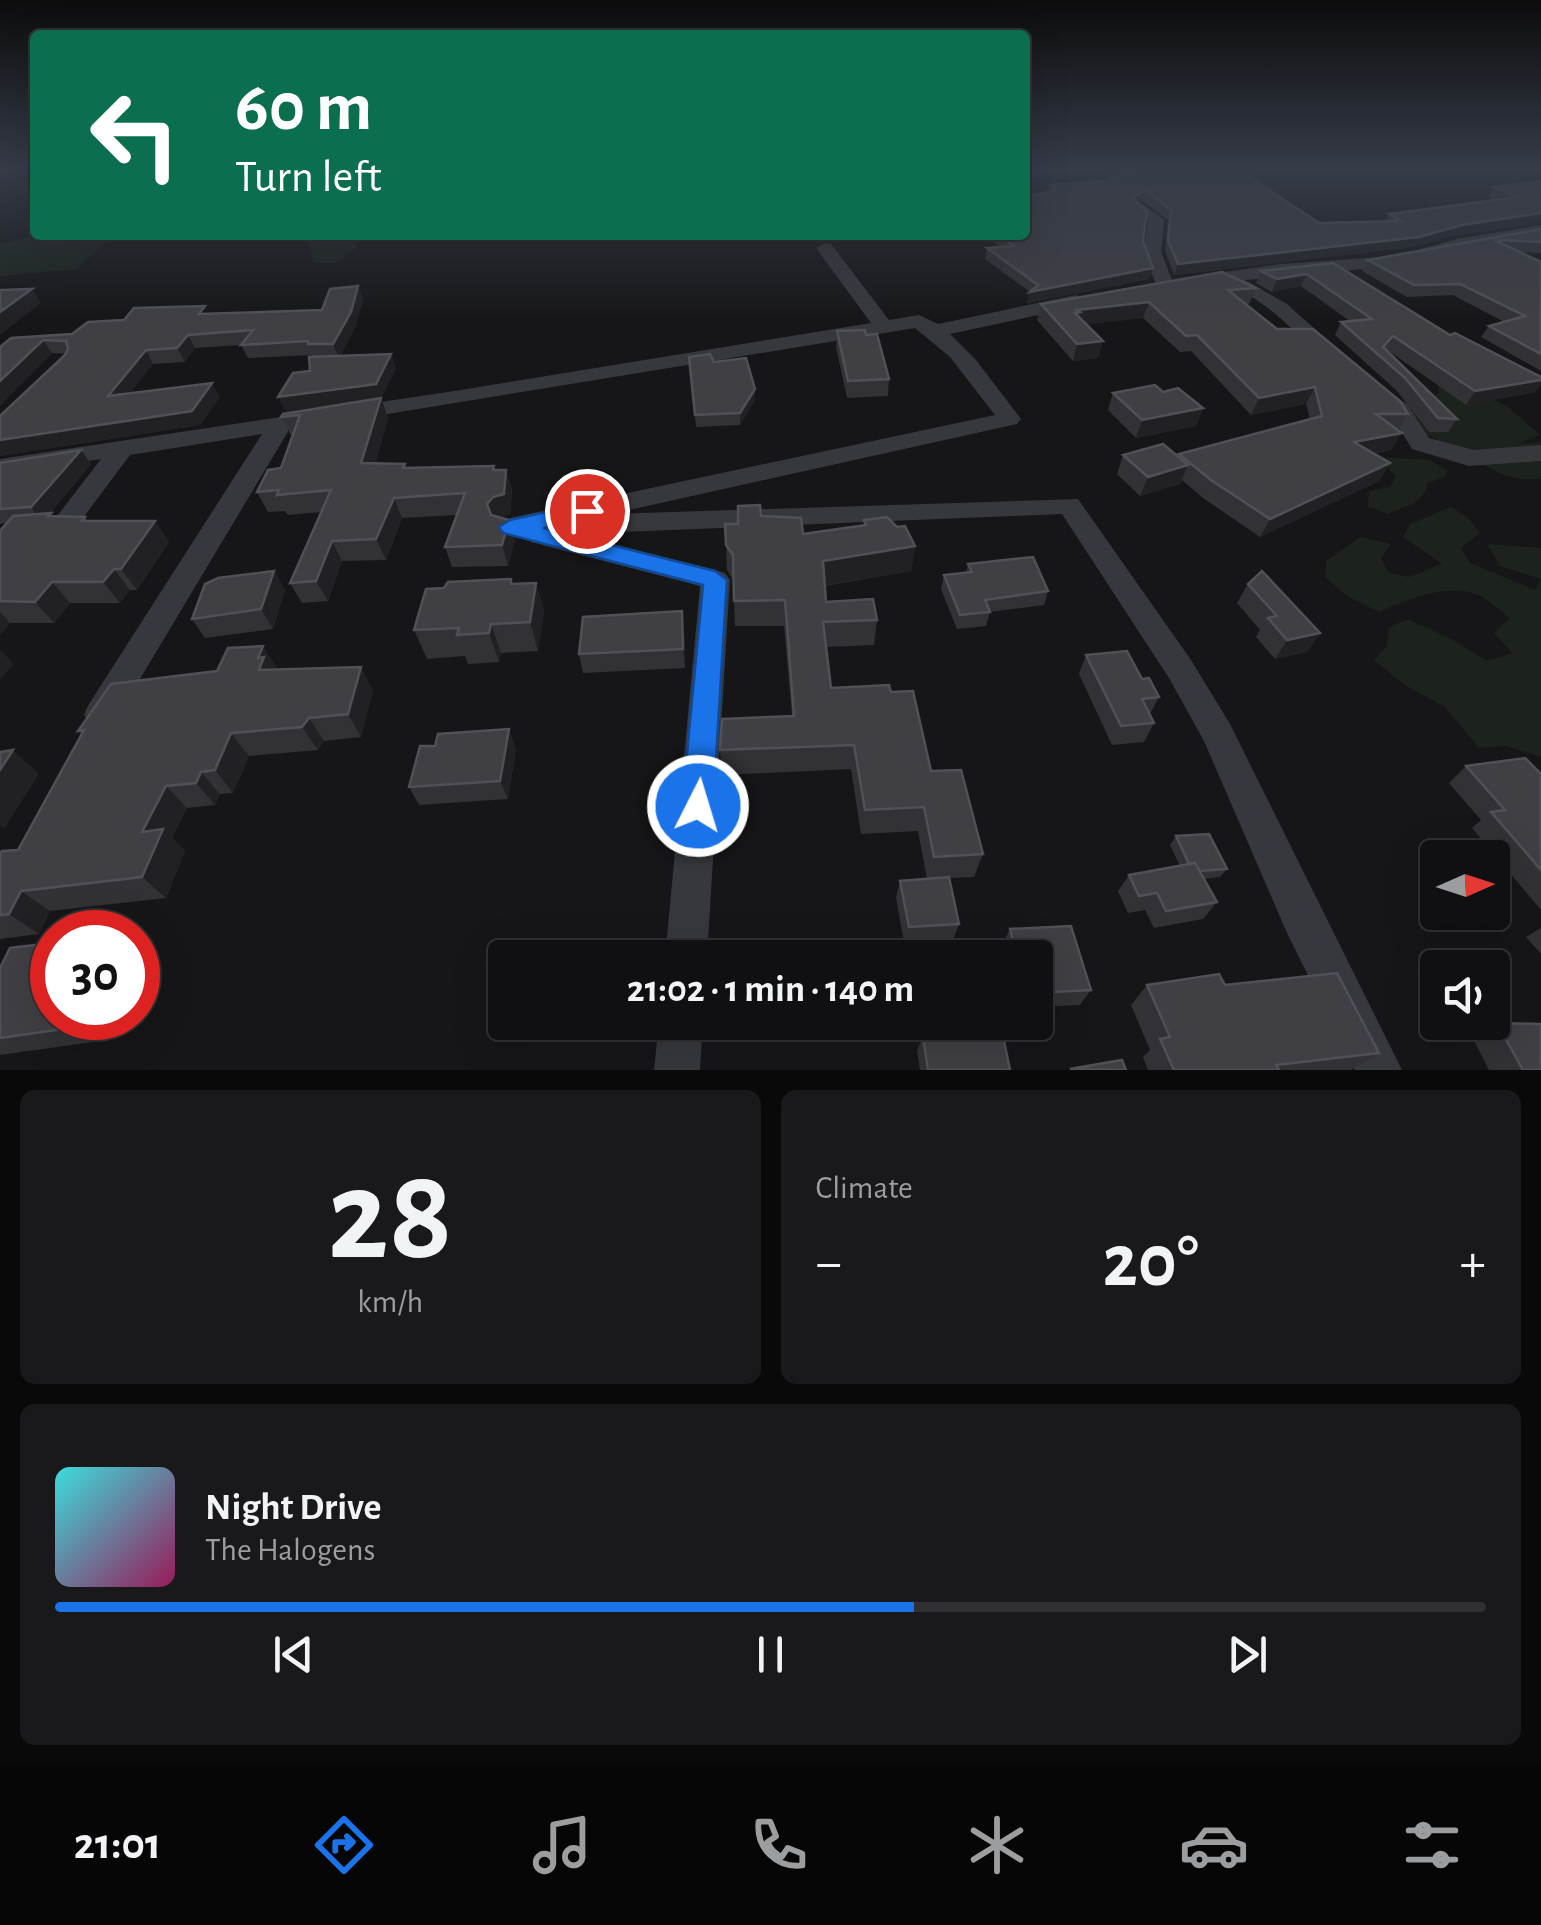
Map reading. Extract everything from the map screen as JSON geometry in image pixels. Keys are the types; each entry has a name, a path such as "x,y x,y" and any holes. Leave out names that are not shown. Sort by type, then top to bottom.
{"street":[{"path":"1156,220 1152,252 1156,287 1284,268 1414,256 1456,244 1541,230"},
{"path":"825,248 884,326"},
{"path":"1330,265 1364,285"},
{"path":"1218,280 1236,282 1272,305 1399,409 1421,444 1461,452 1469,458 1541,453"},
{"path":"936,331 1092,298"},
{"path":"0,467 461,397 918,321 936,331 982,380 1009,419 510,527"},
{"path":"83,744 282,422"},
{"path":"67,520 121,450"},
{"path":"510,527 1069,505 1180,669 1218,734 1302,918 1378,1070"},
{"path":"510,527 715,580 687,940"},
{"path":"678,1070 680,1040"}],"shaded area":[{"path":"30,236 30,240 108,240 77,269 0,276 0,244"},
{"path":"353,240 358,246 337,263 314,263 309,244"},
{"path":"1457,381 1508,407 1540,435 1518,444 1541,442 1541,479 1521,479 1498,472 1426,434 1399,409 1439,393 1438,384"},
{"path":"1379,457 1429,460 1448,471 1444,477 1428,483 1418,500 1387,514 1368,506 1369,491 1390,487 1396,477"},
{"path":"1451,507 1467,517 1480,533 1461,548 1470,563 1535,590 1541,579 1541,757 1506,746 1479,748 1445,707 1403,684 1374,660 1387,646 1389,627 1408,619 1487,661 1512,653 1494,633 1510,618 1480,596 1452,590 1413,598 1379,612 1347,596 1325,577 1326,561 1361,537 1391,544 1381,558 1389,573 1409,577 1442,564 1403,537 1410,524"},
{"path":"1487,544 1541,548 1541,579 1500,566"}],"building":[{"path":"1030,220 1146,220 1143,241 1153,268 1030,292 1038,285 987,248 1013,246 1006,240 1030,240"},
{"path":"1170,220 1319,223 1495,220 1419,237 1178,264 1168,241"},
{"path":"1541,229 1541,242 1494,240 1541,262 1541,354 1489,326 1525,316 1460,284 1414,285 1368,260"},
{"path":"1333,263 1450,335 1455,333 1541,380 1475,391 1393,336 1383,347 1457,419 1438,418 1405,378 1341,322 1372,319 1307,274 1277,279 1261,271"},
{"path":"1222,272 1256,288 1228,290 1277,329 1313,329 1400,401 1408,414 1376,414 1402,433 1354,442 1390,463 1270,519 1179,454 1322,416 1315,387 1259,398 1197,335 1186,336 1149,302 1077,310 1080,312 1075,313 1103,341 1077,344 1041,304"},
{"path":"358,286 351,312 333,344 308,341 241,345 253,330 188,335 177,348 146,350 108,396 212,383 192,411 0,440 0,416 68,349 66,341 43,340 0,381 0,347 11,338 72,334 88,322 124,320 134,308 205,306 199,314 322,310 330,289"},
{"path":"32,289 0,312 0,290"},
{"path":"865,330 866,335 877,334 889,379 848,381 837,331"},
{"path":"391,354 376,384 278,397 293,373 310,371 309,357"},
{"path":"710,354 714,362 746,358 755,389 740,413 695,415 689,357"},
{"path":"1155,385 1163,392 1178,388 1203,408 1142,420 1113,393"},
{"path":"381,398 361,463 405,464 403,468 494,466 493,470 506,470 504,494 487,504 491,515 509,520 502,545 445,547 465,493 394,498 376,539 332,541 316,581 290,583 331,490 277,495 279,490 257,492 268,470 281,468 300,415 281,417"},
{"path":"1163,444 1188,465 1148,477 1123,455"},
{"path":"81,450 31,507 0,509 0,463"},
{"path":"760,505 761,516 801,518 803,534 866,525 864,520 887,517 897,527 905,526 915,546 823,561 826,602 873,599 877,620 823,622 831,688 889,685 891,692 913,691 931,771 961,770 983,854 934,857 924,807 865,810 854,745 720,750 722,719 794,716 785,600 734,601 733,555 726,545 725,524 738,524 738,506"},
{"path":"51,513 48,516 85,517 82,521 155,521 121,569 114,569 103,582 52,582 35,602 0,601 0,531 13,516"},
{"path":"1033,557 1048,591 985,600 990,612 960,615 944,575 972,572 968,564"},
{"path":"274,571 261,609 192,619 205,584 218,578"},
{"path":"1262,571 1320,633 1287,640 1268,618 1277,616 1248,584"},
{"path":"511,579 511,584 536,583 530,622 491,624 489,633 457,635 459,628 414,630 426,589 444,588 448,582"},
{"path":"682,611 683,649 579,654 583,617"},
{"path":"263,646 259,670 361,667 348,714 309,718 302,727 231,733 215,770 201,772 196,783 166,786 142,832 163,829 142,877 21,891 9,914 0,915 0,854 18,850 84,730 78,731 111,684 217,671 228,648"},
{"path":"1127,651 1142,679 1149,678 1159,697 1142,699 1154,723 1121,726 1086,655"},
{"path":"509,729 500,781 409,787 420,746 435,746 438,734"},
{"path":"13,750 0,770 0,752"},
{"path":"1525,758 1541,774 1541,870 1491,812 1505,810 1466,766"},
{"path":"1209,834 1227,869 1199,871 1195,863 1189,864 1176,836"},
{"path":"1195,863 1217,902 1166,911 1157,893 1139,896 1129,875"},
{"path":"949,877 959,924 909,927 900,881"},
{"path":"1071,926 1091,990 1053,992 1053,940 1013,940 1010,929"},
{"path":"30,946 30,1034 0,1038 0,968 10,948"},
{"path":"1337,973 1379,1053 1276,1065 1279,1070 1174,1070 1160,1039 1170,1037 1147,985 1219,974 1225,985"},
{"path":"1510,1023 1541,1024 1541,1070 1523,1070 1506,1040 1510,1040"},
{"path":"923,1040 1004,1040 1010,1070 928,1070"},
{"path":"1122,1060 1126,1070 1070,1069"}],"route":[{"path":"587,511 510,527 715,580 698,806"}]}
